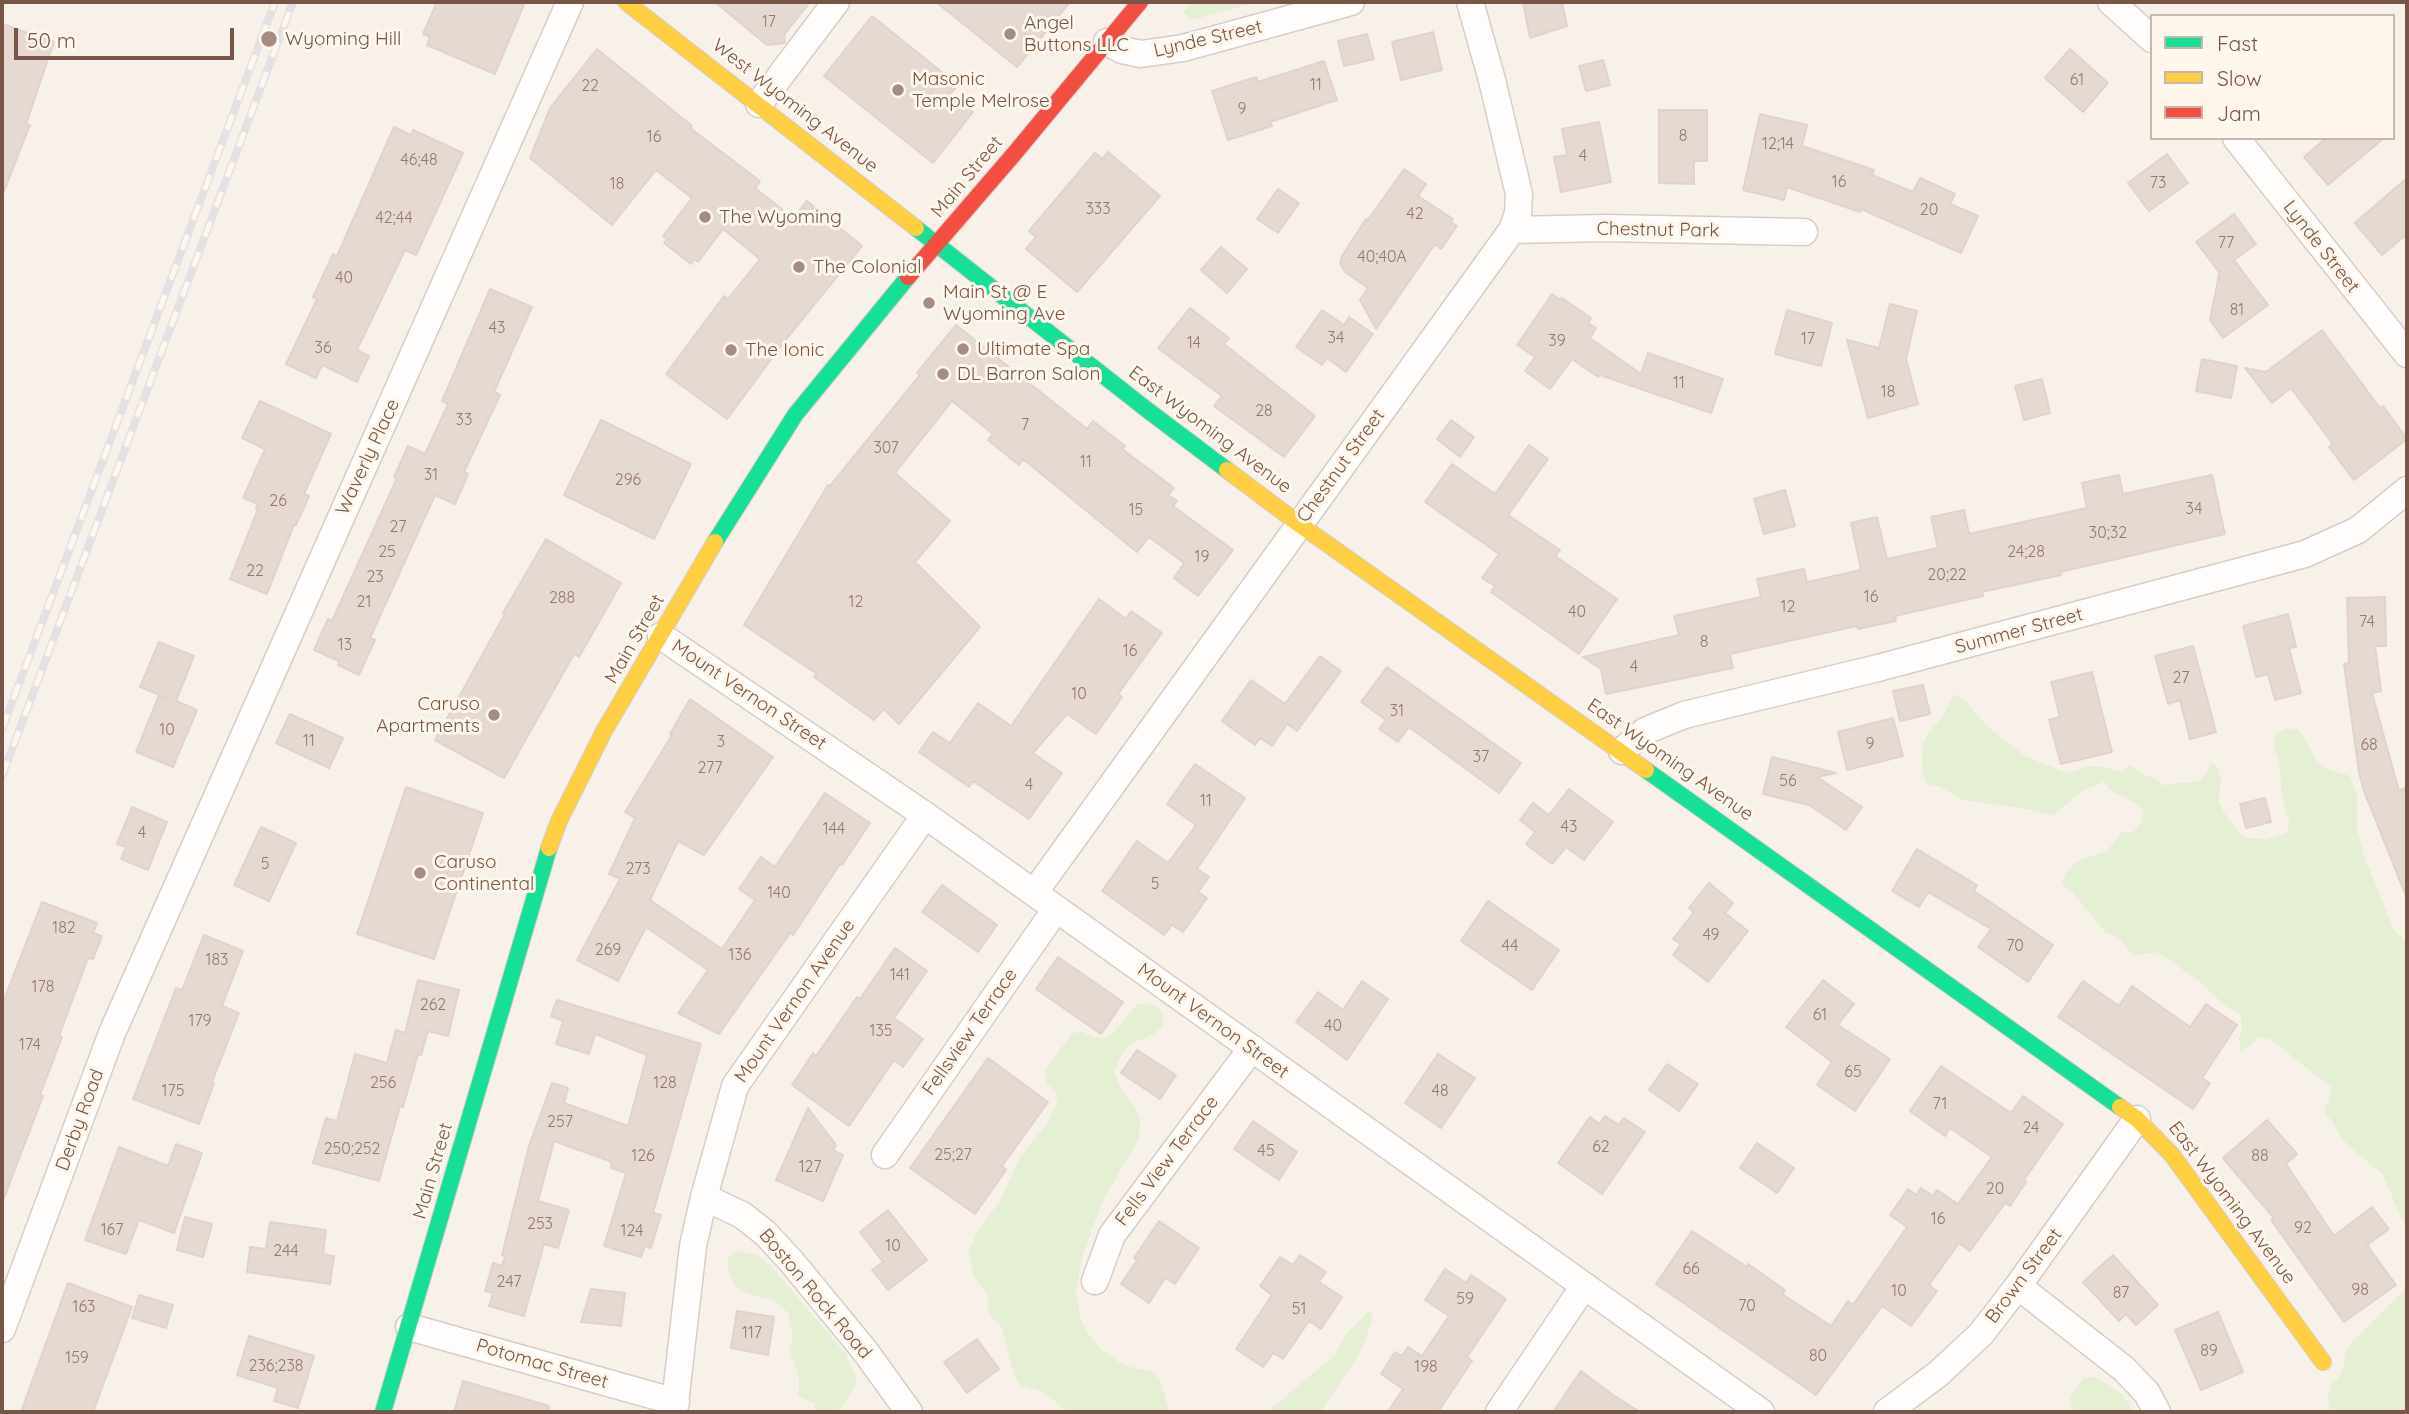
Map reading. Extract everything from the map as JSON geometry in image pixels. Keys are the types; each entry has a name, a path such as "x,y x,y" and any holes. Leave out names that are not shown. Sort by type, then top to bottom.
{"main road":[{"name":"West Wyoming Avenue","path":"626,2 937,245"},
{"name":"Main Street","path":"383,1412 555,831 604,731 727,522 795,415 881,308 1140,2"},
{"name":"East Wyoming Avenue","path":"937,245 1146,409 1299,524 2137,1119 2172,1154 2323,1362"}],"street":[{"name":"Waverly Place","path":"165,913 570,2"},
{"path":"759,104 836,2"},
{"name":"Lynde Street","path":"1107,42 1122,50 1141,54 1183,48 1351,2"},
{"name":"Chestnut Street","path":"1034,893 1512,230 1518,213 1519,194 1470,2"},
{"path":"2111,2 2150,38"},
{"name":"Lynde Street","path":"2238,140 2407,354"},
{"name":"Chestnut Park","path":"1512,230 1606,228 1804,232"},
{"name":"Summer Street","path":"1622,751 1646,731 1684,715 1878,668 2305,554 2358,530 2407,490"},
{"name":"Mount Vernon Street","path":"661,636 925,815 1761,1412"},
{"name":"Mount Vernon Avenue","path":"675,1407 693,1247 704,1197 737,1082 925,815"},
{"name":"Fellsview Terrace","path":"885,1155 1056,909"},
{"name":"Derby Road","path":"2,1329 112,1033 165,913"},
{"name":"Fells View Terrace","path":"1095,1281 1112,1235 1252,1048"},
{"name":"Brown Street","path":"1887,1412 1959,1355 1981,1334 2137,1119"},
{"name":"Boston Rock Road","path":"704,1197 737,1212 765,1233 865,1351 909,1412"},
{"path":"1499,1412 1584,1286"},
{"path":"2018,1286 2124,1369 2147,1393 2157,1412"},
{"name":"Potomac Street","path":"409,1326 675,1407"}],"green space":[{"path":"1193,2 1257,2 1192,20 1183,13"},
{"path":"1954,694 1964,700 1988,727 2025,756 2066,773 2089,766 2121,772 2130,765 2144,775 2155,778 2162,785 2200,781 2208,772 2210,760 2218,768 2221,779 2219,800 2223,811 2243,837 2266,840 2287,833 2289,821 2282,797 2279,759 2273,748 2276,735 2287,728 2299,730 2318,762 2327,769 2350,776 2357,796 2357,831 2366,861 2394,930 2407,943 2407,1226 2383,1175 2345,1142 2324,1110 2331,1087 2271,1040 2259,1037 2241,1053 2241,1016 2221,1002 2198,980 2157,952 2133,956 2117,936 2106,933 2071,891 2061,884 2066,872 2074,864 2107,851 2122,832 2133,832 2141,823 2144,810 2112,791 2103,782 2082,791 2053,816 2027,809 1962,800 1939,786 1927,784 1922,772 1922,746 1927,735 1943,716"},
{"path":"1147,1003 1157,1007 1163,1015 1162,1026 1155,1034 1133,1043 1124,1051 1114,1071 1122,1091 1140,1117 1139,1139 1105,1197 1081,1262 1076,1294 1080,1316 1087,1333 1101,1349 1120,1363 1152,1372 1160,1379 1169,1412 1068,1412 1043,1392 1020,1385 1014,1374 1002,1327 992,1319 987,1308 989,1297 974,1277 968,1253 978,1230 1000,1201 1020,1157 1046,1125 1057,1104 1056,1091 1047,1084 1045,1071 1072,1033 1083,1032 1104,1038 1114,1032 1136,1005"},
{"path":"733,1252 756,1255 769,1264 845,1353 856,1382 838,1412 814,1412 815,1404 798,1396 799,1379 789,1346 793,1338 788,1313 775,1301 749,1294 734,1285 728,1259"},
{"path":"2407,1288 2407,1412 2330,1412 2330,1386 2344,1366 2345,1353 2352,1342"},
{"path":"1371,1310 1372,1321 1360,1353 1321,1412 1267,1412 1335,1355 1346,1334"},
{"path":"2096,1377 2123,1395 2134,1412 2073,1412 2070,1397 2084,1378"}],"building":[{"path":"437,2 525,2 495,74 427,45 430,37 423,34"},
{"path":"715,2 810,2 784,35 785,43 767,45"},
{"name":"Angel Buttons LLC","path":"936,2 1070,2 1017,67"},
{"path":"1523,2 1562,2 1567,26 1530,38"},
{"name":"Masonic Temple Melrose","path":"872,16 958,85 950,94 973,112 933,163 824,76"},
{"path":"2,24 54,42 26,124 30,125 3,194"},
{"path":"1433,32 1442,70 1401,80 1392,42"},
{"path":"1367,34 1374,59 1344,66 1338,41"},
{"path":"597,49 692,126 690,128 760,181 755,188 793,218 807,201 862,246 787,338 727,419 666,374 724,296 728,299 760,259 723,229 698,262 694,259 691,264 664,243 667,239 663,236 692,198 656,170 612,225 530,158 550,108"},
{"path":"2070,49 2108,83 2083,112 2045,78"},
{"path":"1603,60 1610,85 1586,91 1579,66"},
{"path":"1324,61 1337,100 1270,122 1272,126 1228,140 1212,91 1256,77 1258,82"},
{"path":"1659,110 1707,110 1707,161 1694,161 1694,184 1659,183"},
{"path":"1760,114 1807,125 1802,146 1874,170 1872,175 1913,192 1920,178 1955,194 1950,204 1978,216 1961,253 1861,209 1860,212 1787,187 1784,200 1743,190"},
{"path":"1599,122 1611,182 1561,192 1554,157 1567,155 1562,129"},
{"path":"394,127 411,135 413,130 463,153 416,255 405,250 357,350 369,356 357,382 322,365 316,378 286,364 317,299 313,297 333,254 337,256"},
{"path":"2324,140 2382,140 2328,185 2304,157"},
{"path":"1108,152 1160,196 1077,292 1026,249 1036,237 1029,231 1095,153 1102,159"},
{"path":"2167,154 2188,183 2149,211 2128,183"},
{"path":"1404,169 1426,184 1418,196 1453,219 1451,222 1457,226 1441,249 1435,244 1376,329 1360,300 1368,288 1345,272 1340,263 1366,219 1368,220"},
{"path":"2407,178 2407,234 2382,255 2355,223"},
{"path":"1278,189 1299,203 1278,233 1257,219"},
{"path":"2234,214 2256,244 2234,260 2268,305 2223,338 2210,320 2220,270 2219,272 2196,242"},
{"path":"1221,247 1247,269 1227,293 1201,270"},
{"path":"490,289 532,307 494,392 500,395 464,472 468,474 455,504 435,495 370,638 375,640 359,675 338,665 339,661 314,650 328,619 332,621 397,478 394,477 408,446 425,454 448,404 442,401"},
{"path":"1552,294 1591,318 1588,323 1596,328 1590,338 1641,374 1648,353 1723,379 1711,413 1600,375 1598,377 1572,359 1550,389 1525,371 1535,357 1517,345"},
{"path":"1890,304 1917,311 1906,359 1918,404 1868,418 1847,340 1879,348"},
{"path":"1190,308 1229,338 1224,344 1315,416 1284,457 1214,406 1222,396 1158,348"},
{"path":"1322,310 1344,325 1349,317 1373,334 1346,372 1327,358 1322,365 1296,347"},
{"path":"1787,310 1832,323 1821,366 1775,354"},
{"path":"956,325 1087,429 1093,421 1125,446 1122,449 1174,488 1168,495 1177,501 1173,506 1233,550 1198,596 1174,578 1184,563 1149,537 1137,552 1023,459 1019,465 988,440 993,434 952,401 895,473 950,521 915,562 980,627 899,724 884,709 874,720 814,677 817,674 744,625 828,485 830,486 920,375 917,373"},
{"path":"2322,330 2380,408 2383,406 2407,439 2354,480 2329,447 2333,444 2291,388 2272,403 2245,368 2266,372"},
{"path":"2202,359 2237,366 2231,398 2196,391"},
{"path":"2042,379 2050,413 2024,420 2015,386"},
{"path":"260,401 331,434 304,494 309,496 294,525 267,594 230,579 258,509 258,504 243,498 265,449 242,438"},
{"path":"601,420 691,464 654,539 564,495"},
{"path":"1451,420 1474,437 1460,457 1437,439"},
{"path":"1529,445 1548,459 1508,515 1560,550 1555,556 1617,599 1579,654 1491,592 1495,586 1482,578 1499,554 1425,502 1452,464 1495,494"},
{"path":"2119,475 2123,494 2212,475 2225,534 1982,592 1983,596 1895,616 1896,621 1858,629 1857,626 1730,654 1733,668 1606,694 1601,669 1583,657 1679,635 1674,616 1761,597 1757,579 1804,569 1807,582 1861,570 1851,523 1877,517 1887,559 1938,548 1931,517 1964,510 1969,534 2087,508 2082,483"},
{"path":"1785,490 1795,526 1764,534 1754,499"},
{"path":"546,539 621,583 579,657 574,654 504,778 435,740"},
{"path":"2385,597 2386,646 2375,646 2381,691 2372,693 2399,791 2407,787 2406,896 2359,773 2344,664 2349,663 2347,598"},
{"path":"1099,599 1126,619 1131,611 1162,633 1118,694 1122,697 1096,734 1067,714 1033,753 1062,773 1029,819 973,781 969,787 919,752 933,732 950,743 978,703 1011,726"},
{"path":"2288,614 2296,647 2289,648 2301,693 2275,700 2268,674 2256,677 2243,626"},
{"path":"159,642 194,656 176,701 197,710 173,767 136,752 159,695 169,699 140,687"},
{"path":"2193,646 2216,732 2190,739 2180,700 2168,704 2155,656"},
{"path":"1320,656 1341,671 1297,731 1287,724 1272,746 1260,738 1255,745 1222,721 1251,680 1285,704"},
{"path":"1387,667 1521,763 1499,793 1409,727 1398,742 1379,729 1386,720 1361,702"},
{"path":"2092,672 2112,752 2061,764 2049,720 2060,717 2051,682"},
{"path":"1923,685 1930,714 1900,721 1893,691"},
{"path":"690,699 773,757 704,855 678,841 650,900 722,949 755,900 739,889 761,857 775,867 825,793 870,823 793,935 790,933 719,1034 678,1013 708,970 646,927 618,981 577,960 620,879 609,874 635,818 625,812 672,735 670,734"},
{"path":"290,714 343,738 329,768 276,743"},
{"path":"1893,718 1903,756 1847,770 1838,732"},
{"path":"1772,757 1836,773 1817,777 1862,807 1846,830 1809,805 1763,794"},
{"path":"1195,764 1245,798 1197,869 1209,877 1198,892 1207,898 1183,932 1172,925 1164,935 1102,891 1137,841 1168,863 1196,825 1167,804"},
{"name":"Caruso Continental","path":"406,787 483,813 434,959 357,934"},
{"path":"1569,789 1613,822 1584,860 1566,847 1552,864 1526,844 1535,832 1520,820 1533,803 1549,815"},
{"path":"2265,798 2271,822 2246,828 2240,804"},
{"path":"132,807 167,822 148,870 121,859 126,847 117,844"},
{"path":"261,827 296,843 269,901 234,885"},
{"path":"1917,849 1977,885 1974,891 2053,945 2028,982 1978,947 1991,929 1928,892 1919,907 1892,891"},
{"path":"1709,883 1733,903 1725,913 1748,931 1708,982 1673,955 1681,944 1673,939 1694,912 1689,908"},
{"path":"942,885 997,925 978,952 922,912"},
{"path":"1488,901 1559,950 1532,990 1461,941"},
{"path":"42,902 97,923 93,933 102,936 93,959 88,958 59,1036 62,1037 40,1095 43,1096 2,1198 2,1005"},
{"path":"204,935 243,951 222,1006 239,1013 199,1124 133,1099 176,988 182,990"},
{"path":"895,948 927,971 894,1018 923,1039 903,1067 894,1060 849,1126 792,1085 813,1053 816,1056 857,997 860,999"},
{"path":"1058,957 1123,1002 1101,1034 1036,989"},
{"path":"418,980 459,990 448,1036 428,1031 421,1055 418,1054 379,1181 313,1163 326,1118 337,1121 355,1054 387,1063 396,1030 405,1033"},
{"path":"1823,980 1854,1004 1838,1025 1890,1059 1855,1111 1817,1085 1832,1062 1786,1027"},
{"path":"1362,981 1388,999 1347,1060 1296,1022 1318,992 1343,1010"},
{"path":"2083,981 2119,1006 2132,986 2190,1027 2206,1004 2237,1025 2202,1078 2210,1083 2193,1109 2058,1017"},
{"path":"557,1000 701,1044 653,1213 661,1215 651,1248 645,1246 641,1257 604,1246 626,1173 611,1168 612,1162 554,1141 538,1201 569,1210 558,1248 544,1244 524,1316 489,1306 493,1293 485,1291 493,1263 502,1266 505,1256 502,1255 529,1146 552,1083 568,1088 564,1103 628,1126 647,1055 595,1034 589,1054 556,1044 563,1021 551,1016"},
{"path":"1137,1050 1176,1075 1160,1099 1121,1073"},
{"path":"1438,1054 1475,1078 1441,1128 1405,1103"},
{"path":"988,1058 1048,1102 1002,1166 1006,1170 975,1214 910,1168"},
{"path":"1667,1064 1698,1084 1679,1111 1649,1090"},
{"path":"1941,1066 2011,1113 2023,1096 2063,1124 2024,1180 2026,1182 2010,1206 2005,1203 1970,1251 1959,1243 1929,1285 1937,1291 1911,1326 1882,1306 1816,1395 1656,1284 1692,1231 1747,1267 1748,1264 1785,1290 1782,1294 1831,1326 1848,1301 1853,1305 1907,1227 1890,1215 1908,1189 1916,1195 1921,1188 1933,1196 1937,1190 1958,1204 1992,1157 1950,1128 1945,1136 1910,1111"},
{"path":"808,1108 836,1145 833,1150 843,1155 823,1201 776,1180"},
{"path":"1605,1116 1619,1125 1624,1118 1645,1132 1602,1194 1558,1163 1590,1117 1599,1124"},
{"path":"2267,1120 2297,1154 2286,1164 2334,1236 2372,1207 2389,1229 2367,1245 2396,1285 2344,1322 2271,1220 2274,1218 2223,1158"},
{"path":"1253,1121 1297,1152 1279,1180 1234,1149"},
{"path":"1757,1143 1794,1168 1777,1193 1740,1168"},
{"path":"176,1144 202,1153 174,1233 139,1220 126,1254 85,1240 119,1147 168,1166"},
{"path":"888,1210 927,1260 888,1290 872,1270 883,1262 860,1232"},
{"path":"185,1217 212,1224 203,1257 177,1250"},
{"path":"1159,1221 1199,1248 1175,1284 1165,1278 1149,1303 1121,1284 1137,1260 1134,1258"},
{"path":"270,1222 326,1230 323,1254 334,1256 330,1284 247,1272 250,1247 266,1249"},
{"path":"1300,1255 1326,1272 1319,1282 1342,1297 1321,1329 1309,1321 1283,1359 1273,1353 1263,1367 1236,1349 1272,1295 1260,1286 1280,1257 1293,1265"},
{"path":"2113,1255 2158,1305 2136,1325 2126,1314 2119,1321 2083,1282"},
{"path":"1445,1269 1466,1283 1471,1275 1506,1299 1467,1357 1472,1361 1438,1412 1388,1412 1403,1389 1381,1374 1395,1352 1402,1356 1408,1347 1422,1356 1449,1316 1425,1300"},
{"path":"68,1283 132,1307 93,1412 21,1412"},
{"path":"591,1289 625,1293 621,1326 581,1322"},
{"path":"139,1295 173,1305 166,1328 132,1318"},
{"path":"737,1311 774,1317 768,1355 731,1348"},
{"path":"2218,1312 2243,1372 2201,1390 2175,1330"},
{"path":"249,1336 314,1356 298,1408 274,1401 278,1388 237,1375"},
{"path":"977,1339 999,1369 967,1393 944,1362"},
{"path":"1581,1371 1613,1395 1640,1412 1553,1412"},
{"path":"463,1381 549,1406 548,1412 454,1412"}],"railway":[{"path":"2,729 275,2"},
{"path":"2,776 293,2"}],"traffic: fast":[{"path":"916,228 1227,470"},
{"path":"715,542 795,415 908,277"},
{"path":"1646,770 2120,1107"},
{"path":"383,1412 549,848"}],"traffic: slow":[{"path":"626,2 916,228"},
{"path":"1227,470 1646,770"},
{"path":"549,848 559,821 604,731 715,542"},
{"path":"2120,1107 2137,1119 2172,1155 2323,1362"}],"traffic: jam":[{"path":"908,277 1140,2"}],"place":[{"name":"Angel Buttons LLC","path":"1010,34"},
{"name":"Wyoming Hill","path":"269,39"},
{"name":"Masonic Temple Melrose","path":"898,90"},
{"name":"The Wyoming","path":"705,217"},
{"name":"The Colonial","path":"799,267"},
{"name":"Main St @ E Wyoming Ave","path":"929,303"},
{"name":"Ultimate Spa","path":"963,349"},
{"name":"The Ionic","path":"731,350"},
{"name":"DL Barron Salon","path":"943,374"},
{"name":"Caruso Apartments","path":"494,715"},
{"name":"Caruso Continental","path":"420,873"}]}
